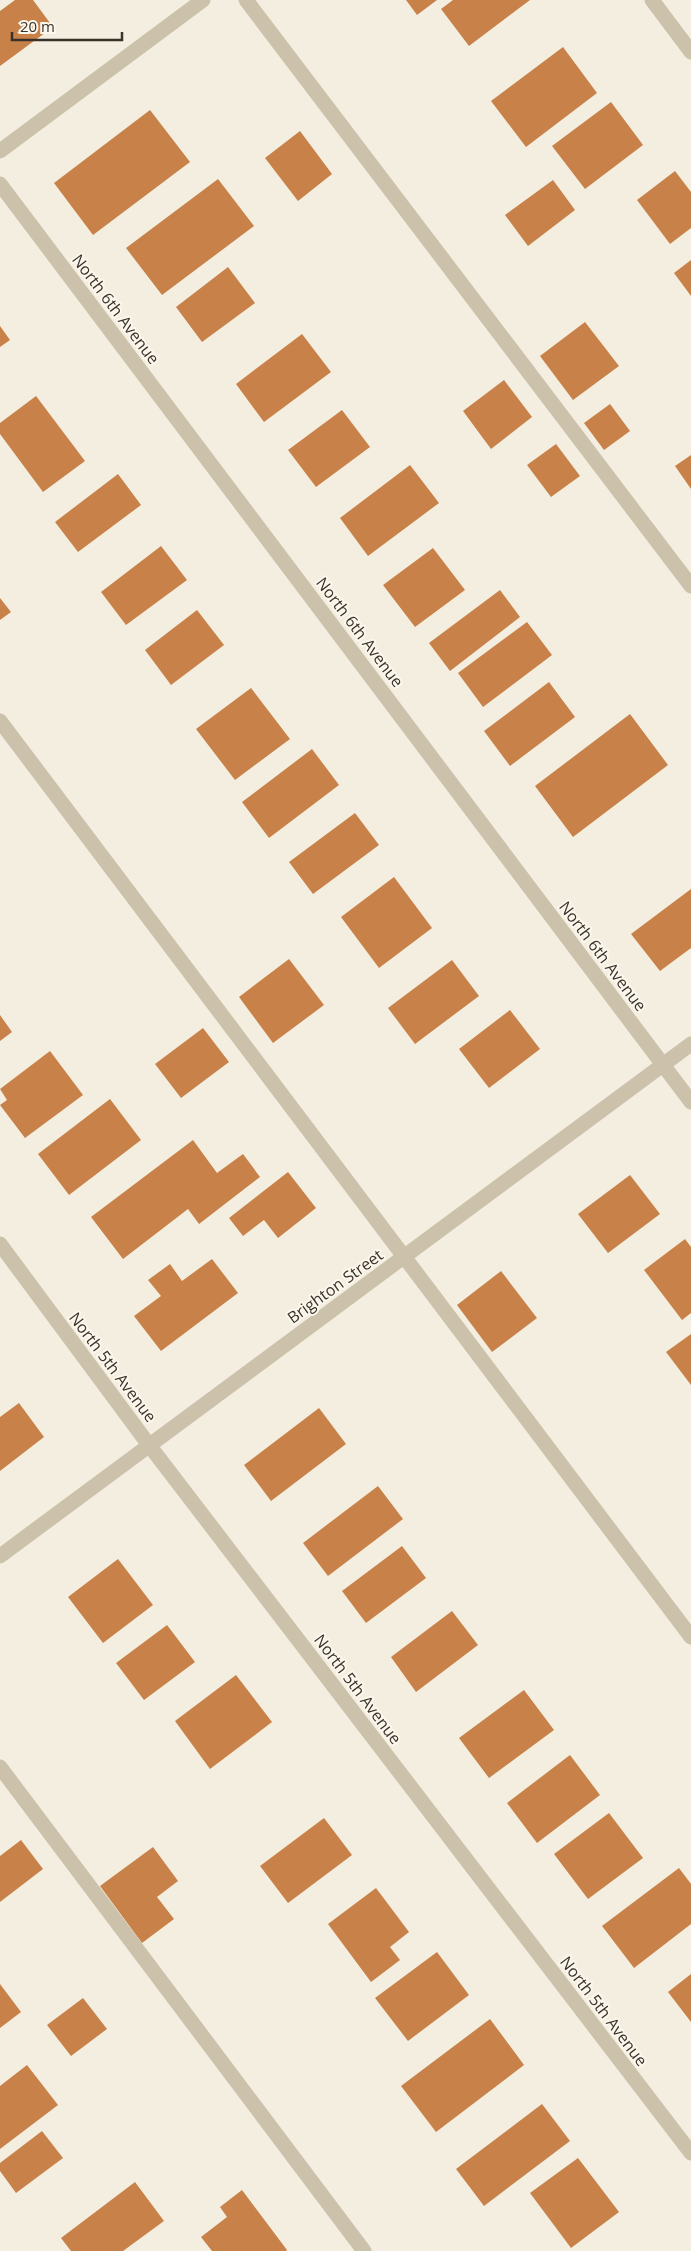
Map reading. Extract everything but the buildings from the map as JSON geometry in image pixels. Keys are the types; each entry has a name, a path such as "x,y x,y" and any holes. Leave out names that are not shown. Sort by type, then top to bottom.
{"street":[{"path":"0,151 204,0"},
{"path":"246,0 691,586"},
{"path":"652,0 691,52"},
{"name":"North 6th Avenue","path":"0,184 691,1102"},
{"path":"0,721 691,1637"},
{"name":"Brighton Street","path":"0,1556 691,1044"},
{"name":"North 5th Avenue","path":"0,1244 691,2154"},
{"path":"0,1767 364,2251"}]}
